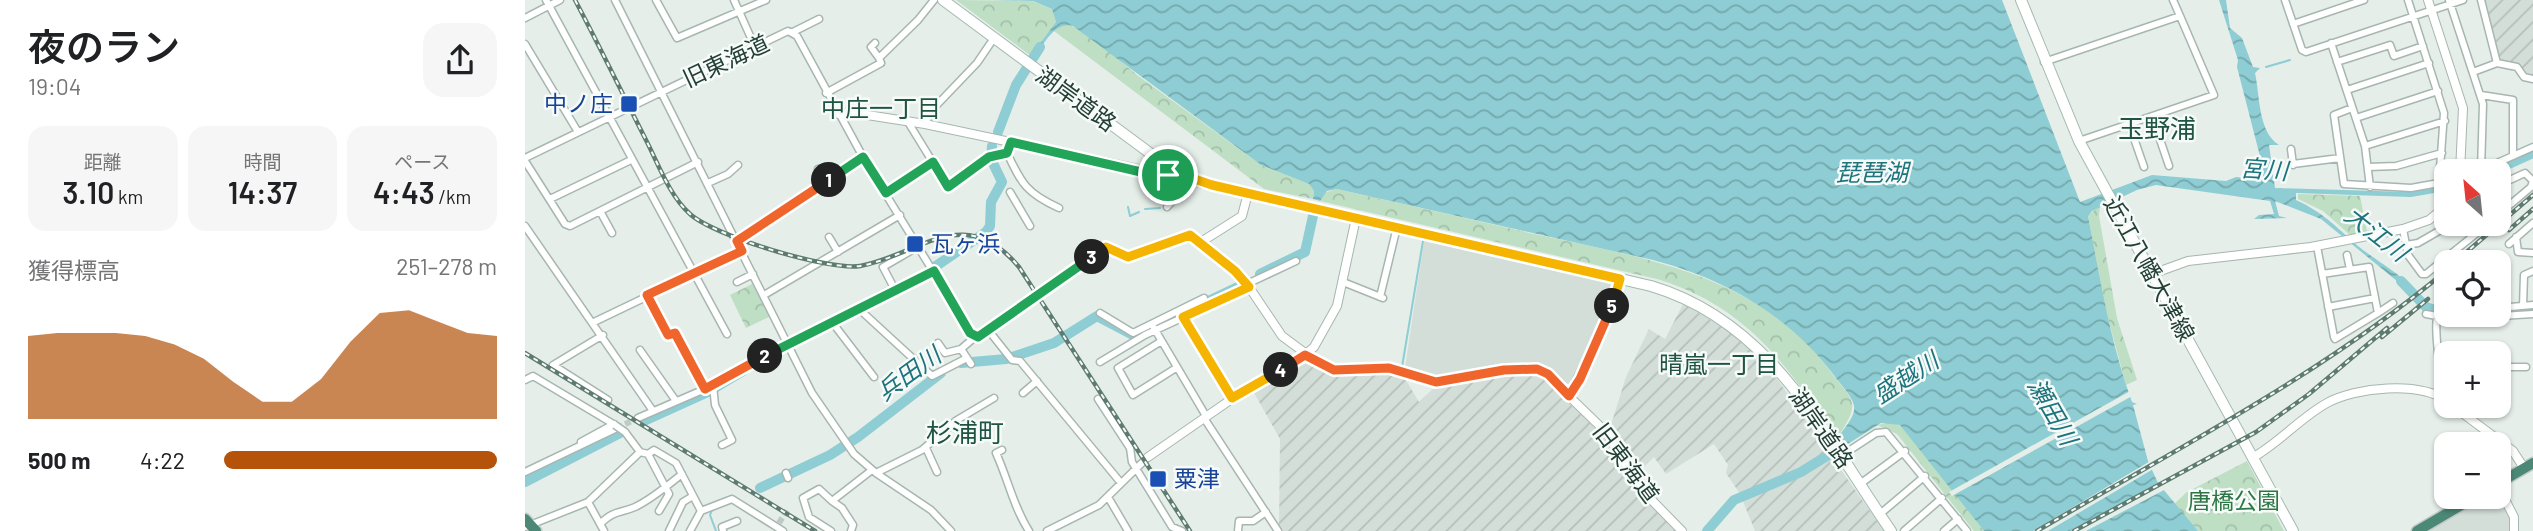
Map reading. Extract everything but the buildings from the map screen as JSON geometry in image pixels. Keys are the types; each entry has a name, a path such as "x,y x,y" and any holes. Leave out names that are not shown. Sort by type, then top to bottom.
{"highway":[{"path":"2511,477 2528,465"},
{"path":"2417,531 2455,509"}],"main road":[{"name":"湖岸道路","path":"943,0 1161,162 1183,175 1248,193 1620,279 1688,299 1725,319 1748,337 1786,380 1891,531"},
{"name":"近江八幡大津線","path":"2021,0 2079,141 2293,531"}],"street":[{"path":"525,18 547,3 560,0"},
{"name":"旧東海道","path":"615,0 662,91 793,32 863,157 970,333 975,337"},
{"path":"656,0 677,38 766,0"},
{"path":"734,0 755,47"},
{"path":"879,58 918,20 934,0"},
{"path":"2079,141 2214,96 2173,0"},
{"path":"2285,0 2302,50 2306,52 2450,2 2463,0"},
{"path":"2293,24 2364,0"},
{"path":"2408,0 2445,121 2442,159"},
{"path":"2428,0 2463,108 2461,159"},
{"path":"2481,0 2497,63"},
{"path":"2450,2 2485,112 2480,159"},
{"path":"547,3 727,334"},
{"path":"2045,62 2180,16"},
{"path":"793,32 820,19"},
{"path":"925,124 932,110 977,63 994,38"},
{"path":"826,93 873,70 881,63 871,47 875,43"},
{"path":"2331,43 2365,146 2371,187"},
{"path":"525,44 578,132"},
{"path":"2337,62 2390,45 2394,56 2423,46"},
{"path":"2347,90 2429,63"},
{"path":"2473,72 2497,63 2517,67 2524,77 2533,79"},
{"path":"698,162 570,226 565,225 525,160 662,91 698,162 812,393 847,444 874,472 931,510 949,529"},
{"path":"2356,118 2438,91"},
{"path":"2481,95 2513,100 2513,156"},
{"path":"2353,108 2334,115 2344,184 2371,187 2434,184"},
{"path":"839,114 848,112 925,124 1154,175 1183,175 1179,193 1167,207"},
{"path":"2153,116 2169,166"},
{"path":"2365,146 2445,121"},
{"path":"908,122 948,187 991,157 1007,153"},
{"path":"2129,124 2144,167"},
{"path":"1011,142 1007,153 1028,192 1059,208"},
{"path":"2506,159 2533,147"},
{"path":"2291,149 2293,166 2340,158"},
{"path":"2368,167 2396,166 2442,153"},
{"path":"737,241 863,157"},
{"path":"550,199 631,160"},
{"path":"886,193 933,162"},
{"path":"1148,172 1161,162"},
{"path":"708,183 728,174 738,165"},
{"path":"818,169 827,181"},
{"path":"2511,179 2525,173 2533,181 2531,187 2511,204"},
{"path":"1010,192 1030,226"},
{"path":"938,343 946,353 961,349 1106,247 1128,257 1186,236 1201,242 1242,216 1248,193"},
{"path":"600,211 612,233"},
{"path":"764,295 900,215"},
{"path":"2152,274 2188,261 2317,246 2403,229 2434,216"},
{"path":"1047,531 1097,506 1148,457 1232,398 1305,355 1327,328 1343,282 1356,218"},
{"path":"2509,244 2533,223"},
{"path":"525,226 657,411"},
{"path":"1343,282 1381,297 1397,228"},
{"path":"2403,229 2407,255 2422,274 2426,274 2469,236"},
{"path":"2406,245 2417,243 2434,234"},
{"path":"828,237 838,252"},
{"path":"2517,237 2518,252 2533,253"},
{"name":"旧東海道","path":"1201,242 1248,286 1276,328 1305,355 1334,370 1389,368 1436,382 1504,370 1537,369 1548,374 1613,440 1637,485 1682,531"},
{"path":"894,288 883,267 919,246"},
{"path":"2317,246 2337,340 2393,303"},
{"path":"594,322 742,251"},
{"path":"2347,255 2350,269"},
{"path":"1100,313 1128,332 1137,332 1183,317 1296,261"},
{"path":"2322,274 2369,267 2378,313"},
{"path":"638,418 713,388 894,288 934,271"},
{"path":"2523,306 2524,275 2533,271"},
{"path":"737,282 753,274"},
{"path":"1569,396 1606,323 1620,279"},
{"path":"647,295 668,335 675,333 705,389"},
{"path":"1100,362 1204,298"},
{"path":"2328,307 2375,298"},
{"path":"2511,307 2533,305"},
{"path":"858,309 932,376 969,361 961,349"},
{"path":"2426,314 2434,314"},
{"path":"2511,316 2533,314"},
{"path":"1183,317 1232,398"},
{"path":"832,323 874,377"},
{"path":"1154,327 1176,368 1189,383 1205,417 1276,528 1269,531"},
{"path":"989,331 1010,358 1020,361 1121,483"},
{"path":"603,335 553,365 608,400"},
{"path":"1160,342 1118,368 1133,394 1176,368"},
{"path":"640,350 676,401"},
{"path":"2511,367 2526,368"},
{"path":"525,380 533,376 567,395 625,432 640,452 648,454 654,450 676,463 701,511"},
{"path":"1023,393 1037,381"},
{"path":"2252,458 2335,400 2403,387 2434,394"},
{"path":"713,388 715,405 732,440 722,445"},
{"path":"557,400 567,395"},
{"path":"832,501 874,472 926,448 957,420 994,398"},
{"path":"1098,399 1130,448 1131,460 1172,527 1182,531"},
{"path":"2470,418 2528,465"},
{"path":"525,472 615,426"},
{"path":"1841,456 1883,431 1891,435 1967,531"},
{"path":"926,448 937,472"},
{"path":"1002,450 996,453 1012,492 1013,504 1029,531"},
{"path":"1860,484 1905,451"},
{"path":"529,525 588,502 640,452"},
{"path":"648,454 670,494 659,511"},
{"path":"588,502 602,528 611,514 631,509 666,488 682,474"},
{"path":"1880,514 1925,476"},
{"path":"831,531 809,517 803,501 819,489 842,508 853,525 851,531"},
{"path":"669,531 683,502 693,496"},
{"path":"1108,497 1128,531"},
{"path":"1903,531 1942,498"},
{"path":"691,531 701,511 732,499 780,527"},
{"path":"2510,509 2514,517 2514,531"},
{"path":"1238,531 1239,521 1253,521 1266,512"},
{"path":"1944,531 1958,519"},
{"path":"723,531 722,527 737,521"},
{"path":"937,531 949,529"}],"shaded area":[{"path":"2484,0 2533,0 2533,76 2501,63"},
{"path":"1424,241 1610,284 1611,292 1606,307 1572,385 1564,383 1549,368 1534,363 1495,366 1441,378 1405,368"},
{"path":"1683,304 1738,336 1768,366 1884,531 1755,531 1740,494 1726,473 1728,465 1714,444 1666,474 1654,457 1637,474 1610,428 1626,377 1649,329 1665,339"},
{"path":"1305,363 1331,376 1388,372 1404,377 1419,402 1433,389 1509,374 1541,376 1603,436 1624,478 1676,531 1282,531 1279,527 1280,439 1253,391"},
{"path":"2466,509 2506,509 2510,518 2511,531 2428,531"}],"green space":[{"path":"956,0 1032,1 1052,9 1056,22 1031,56"},
{"path":"1064,24 1077,28 1261,165 1309,184 1314,191 1313,199 1264,189 1054,31"},
{"path":"1337,189 1619,252 1697,275 1768,311 1799,336 1848,395 1852,408 1850,416 1837,438 1800,386 1762,342 1716,305 1689,291 1657,279 1320,201 1324,193"},
{"path":"2298,194 2360,196 2367,232 2350,235 2323,211 2298,199"},
{"path":"2100,206 2099,216 2117,318 2137,380 2126,385 2102,296 2088,215"},
{"path":"754,283 771,316 746,328 730,295"},
{"path":"1892,422 1903,427 1984,531 1974,531 1897,434 1877,425"},
{"name":"唐橋公園","path":"2247,461 2284,531 2198,531 2174,504 2187,492"}],"water":[{"name":"琵琶湖","path":"992,0 2002,0 2080,202 2152,175 2226,181 2236,177 2256,179 2262,164 2237,67 2238,60 2219,0 2226,0 2230,28 2242,38 2253,67 2260,68 2255,73 2263,123 2272,139 2279,145 2269,145 2275,188 2409,192 2434,188 2434,193 2411,197 2296,193 2296,200 2324,217 2400,277 2412,287 2408,290 2321,219 2275,201 2279,216 2287,218 2254,219 2259,215 2274,214 2270,201 2156,185 2137,190 2092,211 2088,216 2106,310 2124,379 2132,402 2137,404 2133,405 2148,461 2158,483 2198,531 1984,531 1900,425 1881,423 1843,447 1837,438 1849,423 1854,410 1848,393 1796,334 1753,302 1705,277 1653,260 1337,189 1327,191 1320,201 1313,199 1314,191 1309,184 1261,165 1073,26 1067,25 1055,30 1035,56 1032,54 1056,22 1052,9 1033,1"}],"pier":[{"path":"2132,390 2134,395 1952,496 1949,492"},
{"path":"2152,460 2155,468 2048,531 2033,531"},
{"path":"2162,483 2166,489 2086,531 2070,531"}],"waterway":[{"path":"998,132 1016,85 1040,47"},
{"path":"2266,67 2290,60"},
{"path":"936,266 986,232 990,226 991,202 1002,182 991,159 992,146"},
{"name":"宮川","path":"2511,163 2533,153"},
{"path":"1128,207 1130,216 1139,212"},
{"path":"1145,209 1160,208"},
{"name":"兵田川","path":"1260,274 1305,252 1313,216"},
{"path":"1402,367 1423,241"},
{"name":"大江川","path":"2401,281 2426,307 2434,310"},
{"name":"兵田川","path":"961,363 1006,359 1054,343 1097,316 1135,336 1242,285"},
{"name":"大江川","path":"2511,312 2533,310"},
{"path":"644,421 708,392 743,371"},
{"name":"兵田川","path":"760,488 830,455 858,437 941,373"},
{"path":"525,482 620,433"},
{"name":"盛越川","path":"1707,531 1734,500 1801,472 1830,454"},
{"name":"兵田川","path":"712,510 710,515 716,531"}],"tunnel":[{"path":"617,428 638,418"},
{"path":"779,523 787,510"}],"railway":[{"path":"575,0 671,190 683,207 703,223 772,250 845,266 860,266 941,238 960,235 979,237 999,248 1019,267 1190,531"},
{"path":"2469,250 2533,195"},
{"path":"2511,228 2533,209"},
{"path":"2037,531 2299,377 2399,308 2434,280"},
{"path":"2382,337 2428,299"},
{"path":"2074,531 2256,432 2309,394 2387,328"},
{"path":"525,353 815,531"}],"place":[{"name":"中ノ庄","path":"629,104"},
{"name":"瓦ヶ浜","path":"915,244"},
{"name":"粟津","path":"1158,479"}],"district":[{"name":"中庄一丁目","path":"881,109"},
{"name":"玉野浦","path":"2157,129"},
{"name":"晴嵐一丁目","path":"1719,365"},
{"name":"杉浦町","path":"965,433"}],"route":[{"path":"1011,142 1154,175 1168,175 1180,174 1199,182 1620,279 1606,323 1575,389 1569,396 1548,374 1537,369 1504,370 1449,382 1436,382 1383,367 1329,369 1305,355 1232,398 1183,317 1249,287 1243,278 1213,251 1190,235 1128,257 1106,247 978,337 970,333 934,271 894,288 705,389 675,333 668,335 647,295 742,251 737,241 863,157 886,193 933,162 948,187 989,157 1007,153 1011,142"}],"water label":[{"name":"瀬田川","path":"2052,412"}]}
